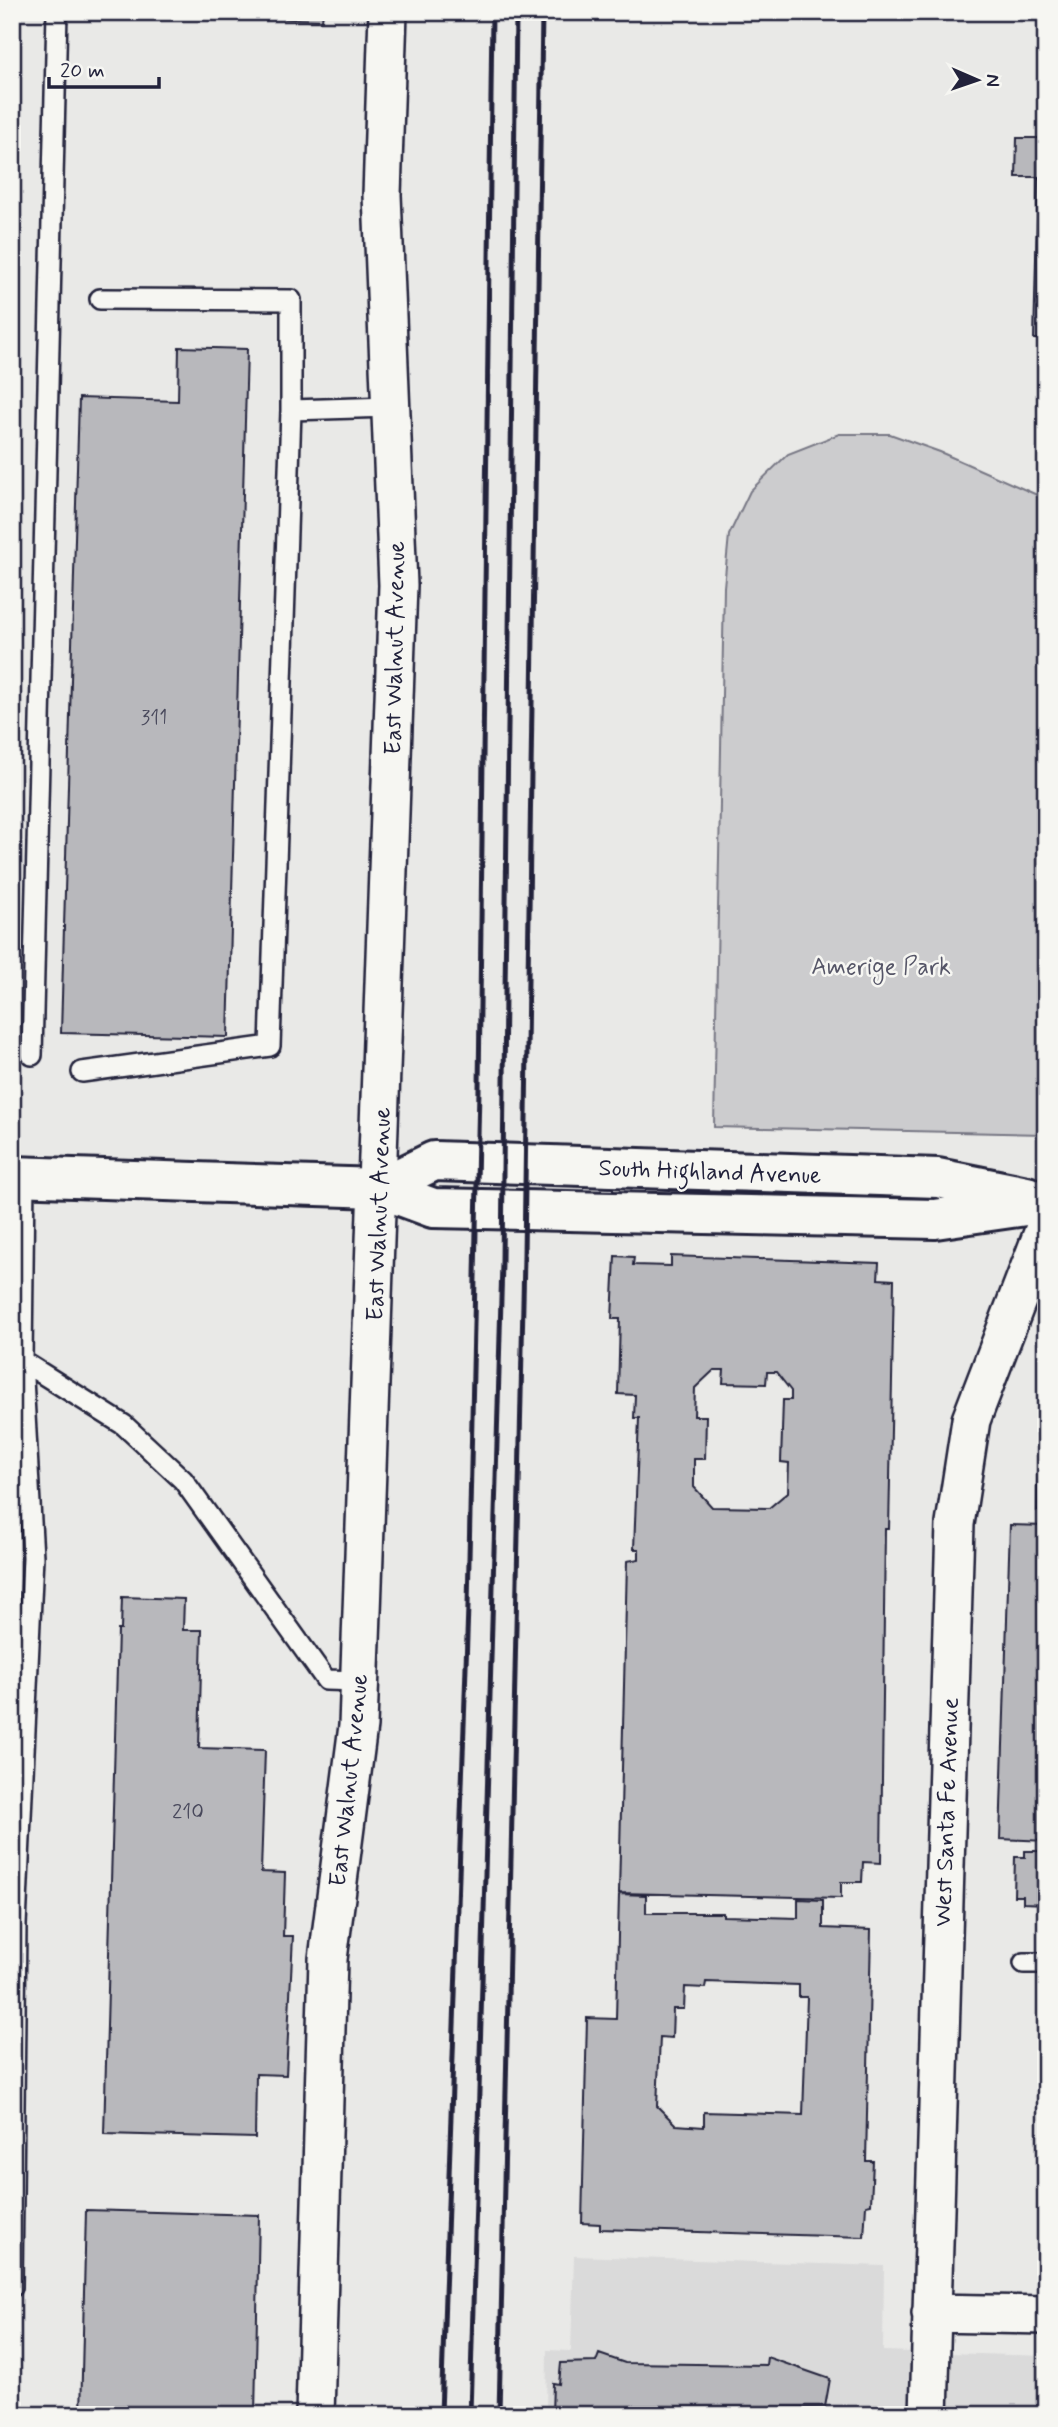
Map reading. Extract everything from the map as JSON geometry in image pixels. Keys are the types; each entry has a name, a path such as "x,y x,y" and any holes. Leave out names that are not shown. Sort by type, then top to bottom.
{"street":[{"name":"East Walnut Avenue","path":"314,2415 328,1959 358,1726 379,1188 398,585 382,195 387,12"},
{"name":"South Highland Avenue","path":"18,1176 379,1188 433,1208 935,1219 1046,1202"},
{"name":"West Santa Fe Avenue","path":"929,2415 955,1524 971,1420 1046,1225"},
{"path":"932,2313 1046,2315"}],"lane":[{"path":"32,1055 57,12"},
{"path":"82,1072 270,1046 291,410 291,300 100,299"},
{"path":"291,410 390,407"},
{"path":"12,2287 14,1925 33,1557 22,1361 18,1176"},
{"path":"22,1361 124,1425 183,1480 326,1680 359,1681"},
{"path":"1024,1963 1046,1963"}],"shaded area":[{"path":"574,2256 884,2266 883,2351 1046,2356 1046,2415 546,2415 547,2350 571,2351"}],"green space":[{"name":"Amerige Park","path":"839,434 890,434 940,452 1046,499 1046,1134 714,1127 724,587 729,535 750,491 788,454"}],"building":[{"path":"87,12 323,12 322,20"},
{"path":"1000,12 1046,12 1046,16 1000,15"},
{"path":"1043,23 1046,23 1046,177 1016,177 1017,138 1042,138"},
{"path":"1038,179 1046,179 1046,339 1034,339"},
{"path":"179,347 247,349 228,1037 61,1033 79,398 178,401"},
{"path":"615,1256 634,1257 633,1265 671,1266 671,1256 879,1263 878,1279 894,1280 889,1529 885,1529 881,1863 863,1862 862,1882 841,1882 841,1898 619,1893 627,1561 639,1559 639,1549 634,1549 639,1418 634,1418 635,1395 618,1394 620,1319 612,1319","holes":["714,1370 724,1370 723,1383 766,1384 767,1372 776,1372 791,1391 791,1400 783,1400 781,1462 789,1463 788,1492 769,1508 712,1507 694,1487 694,1459 705,1459 706,1416 694,1416 695,1388"]},
{"path":"1038,1465 1046,1465 1046,1511 1037,1511"},
{"path":"1010,1525 1046,1526 1046,1841 1000,1839"},
{"path":"122,1597 184,1599 183,1630 202,1630 199,1748 265,1750 261,1872 285,1873 283,1936 293,1936 286,2075 256,2074 255,2138 104,2134 118,1630 121,1630"},
{"path":"1025,1851 1046,1851 1046,1904 1023,1903 1023,1896 1014,1896 1015,1857 1025,1857"},
{"path":"619,1894 646,1895 646,1913 723,1913 723,1916 798,1918 798,1899 823,1900 823,1928 871,1930 866,2161 873,2161 871,2204 866,2205 864,2237 600,2229 600,2224 582,2223 587,2018 616,2019","holes":["706,1982 799,1985 799,1997 807,1997 803,2115 704,2112 704,2127 676,2125 657,2106 660,2037 672,2038 673,2009 684,2009 685,1987 705,1988"]},
{"path":"86,2210 259,2215 255,2415 81,2415"},
{"path":"599,2354 625,2363 766,2365 767,2357 830,2379 825,2407 775,2408 775,2415 552,2415 553,2383 559,2384 561,2363 596,2362"}],"railway":[{"path":"441,2415 468,1606 479,1089 492,12"},
{"path":"470,2415 502,1262 516,12"},
{"path":"499,2415 524,1256 542,12"}]}
